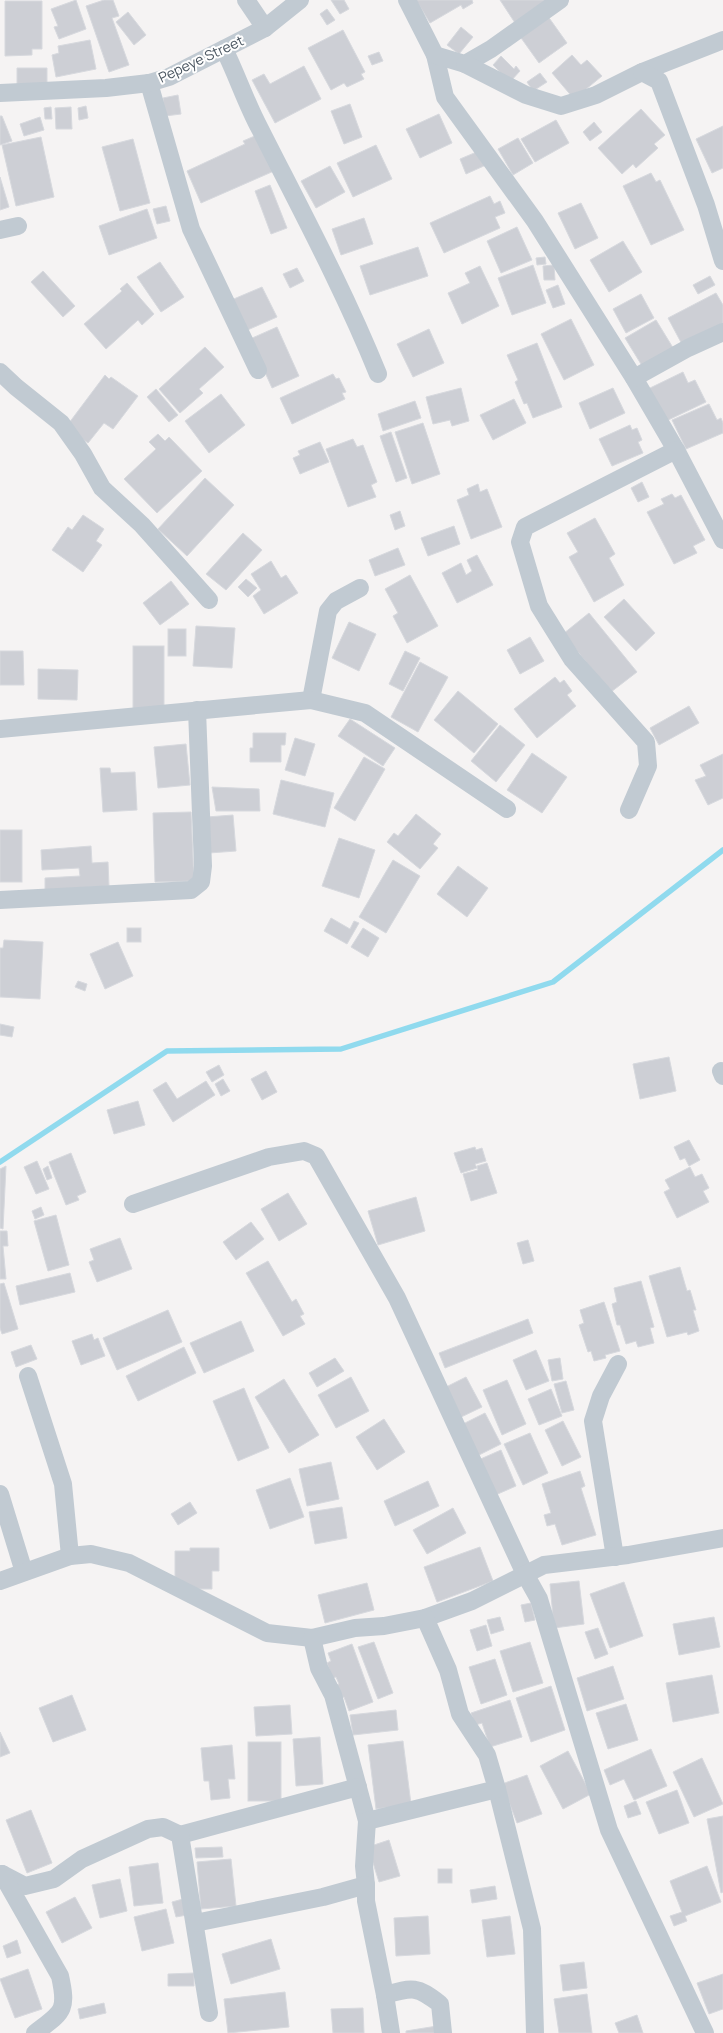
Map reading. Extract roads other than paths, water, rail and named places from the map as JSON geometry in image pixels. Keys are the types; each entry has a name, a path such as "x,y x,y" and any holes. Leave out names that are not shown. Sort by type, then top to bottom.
{"street":[{"path":"246,0 265,28"},
{"name":"Pepeye Street","path":"0,94 106,88 148,83 169,77 265,28 300,0"},
{"path":"407,0 435,55 445,97 535,221 634,378 721,532"},
{"path":"465,64 491,49 560,0"},
{"path":"435,55 465,64 526,95 561,106 596,95 642,72 723,40"},
{"path":"224,49 258,127 309,223 346,299 378,374"},
{"path":"642,72 659,81 706,205 723,261"},
{"path":"148,83 191,229 258,370"},
{"path":"0,230 18,226"},
{"path":"634,378 688,348 723,332"},
{"path":"0,372 61,423 83,454 102,488 142,525 209,600"},
{"path":"629,810 648,766 646,742 572,659 538,606 520,542 525,527 676,450"},
{"path":"311,700 328,611 336,602 360,588"},
{"path":"0,729 311,700 365,713 507,809"},
{"path":"0,900 191,890 201,882 203,866 197,710"},
{"path":"133,1204 269,1157 304,1151 316,1156 397,1298 525,1574 539,1599 609,1830 705,2033"},
{"path":"615,1557 593,1421 601,1396 618,1364"},
{"path":"28,1376 63,1484 70,1556"},
{"path":"0,1494 24,1572"},
{"path":"0,1580 70,1556 91,1554 129,1563 267,1633 312,1638 355,1628 384,1626 425,1618 472,1601 544,1565 615,1557 723,1538"},
{"path":"425,1618 448,1670 460,1714 486,1755 497,1789 532,1929 535,2033"},
{"path":"312,1638 319,1668 333,1695 367,1822 364,1866 366,1900 391,2033"},
{"path":"1,1871 25,1886 54,1879 82,1859 148,1829 163,1827 180,1835 358,1788"},
{"path":"367,1822 497,1789"},
{"path":"180,1835 208,2013"},
{"path":"1,1871 60,1976 64,1996 61,2013 36,2033"},
{"path":"195,1923 323,1897 366,1885"},
{"path":"385,1995 406,1989 423,1991 440,2004 443,2033"}],"waterway":[{"path":"0,1162 167,1051 341,1049 553,982 723,850"}]}
